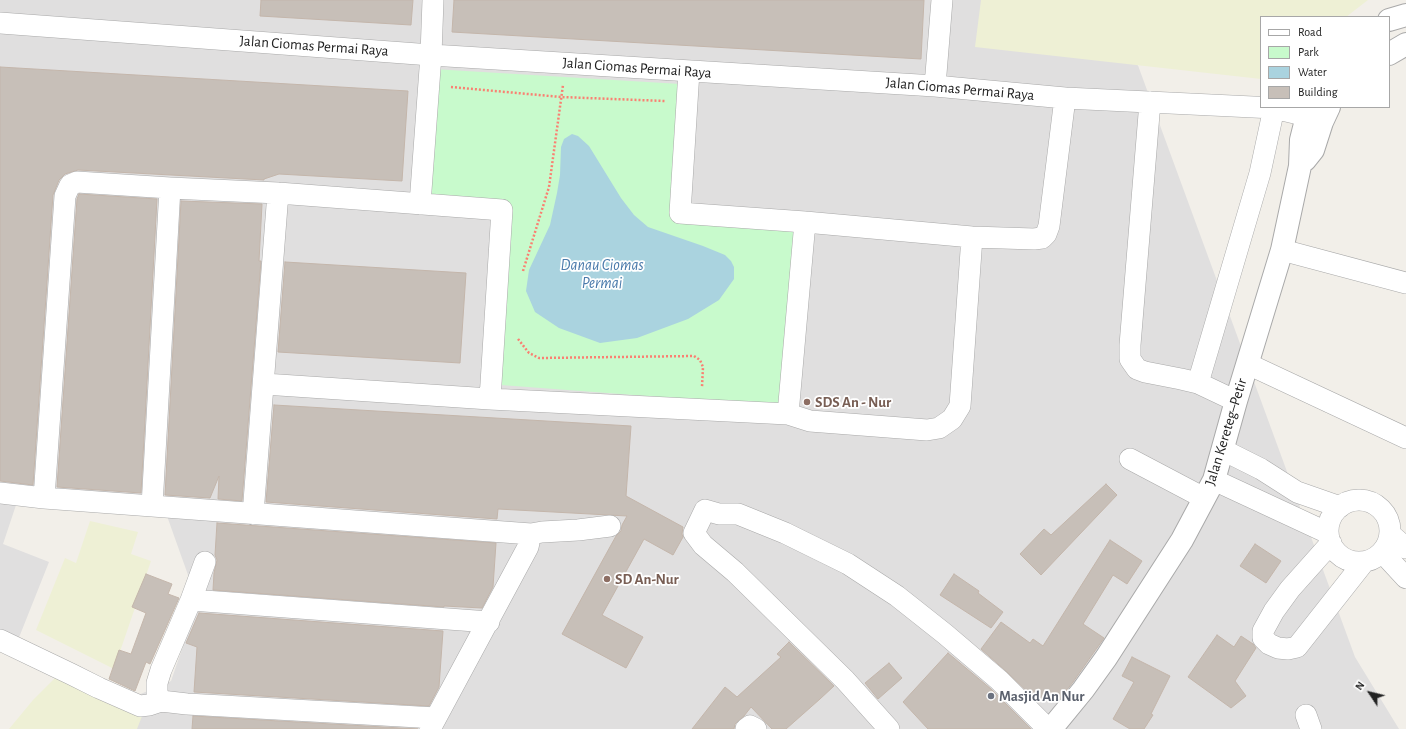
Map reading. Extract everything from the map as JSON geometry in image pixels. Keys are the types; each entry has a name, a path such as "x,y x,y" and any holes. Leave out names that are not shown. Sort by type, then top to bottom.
{"street":[{"path":"420,204 433,0"},
{"path":"935,86 942,0"},
{"path":"1390,20 1406,15"},
{"name":"Jalan Ciomas Permai Raya","path":"0,23 430,55 935,86 1065,98 1260,107"},
{"path":"1390,53 1406,44"},
{"path":"689,71 680,213 805,222 972,237 1034,239 1042,238 1046,234 1050,226 1065,98"},
{"path":"1150,102 1130,359 1137,369 1198,383 1236,401"},
{"path":"1198,383 1260,173 1274,108"},
{"name":"Jalan Ciomas Permai Raya","path":"1274,108 1317,113"},
{"name":"Jalan Kereteg–Petir","path":"1051,729 1083,690 1106,658 1182,540 1209,489 1223,450 1236,401 1282,250 1300,166 1301,140 1317,113"},
{"path":"44,498 65,204 67,190 70,185 77,182 278,193 502,210 490,399"},
{"path":"152,506 170,188"},
{"path":"253,514 278,193"},
{"path":"788,414 805,222"},
{"path":"264,384 490,399 702,411 788,414 810,421 927,430 939,428 952,419 960,406 972,237"},
{"path":"1282,250 1406,283"},
{"path":"1248,364 1406,438"},
{"path":"1223,450 1261,469 1297,492 1340,507"},
{"path":"1130,459 1330,538"},
{"path":"0,493 44,498 531,534 610,526"},
{"path":"1330,538 1274,611 1263,631 1263,638 1269,644 1278,648 1288,649 1297,647 1379,549 1390,524 1386,514 1379,506 1370,501 1360,499 1349,502 1340,507 1334,514 1330,523 1330,538 1336,552 1344,558 1354,562 1379,549 1406,548"},
{"path":"889,729 845,680 741,577 703,545 694,533 705,510 719,514 738,514 785,533 848,564 897,596 946,634 999,680 1048,729"},
{"path":"0,640 99,688 140,706 161,701 433,724 528,547 531,534"},
{"path":"1379,549 1406,578"},
{"path":"161,701 157,693 157,683 161,670 192,600 205,562"},
{"path":"192,600 489,622"},
{"path":"746,729 750,726 756,729"}],"path":[{"path":"522,276 549,186 567,63"},
{"path":"428,84 561,97 687,102"},
{"path":"516,336 528,353 540,358 694,356 700,360 703,367 702,411"}],"shaded area":[{"path":"0,0 1114,0 1355,657 1399,729 130,729 136,696 171,681 198,603 167,516 17,502 3,544 49,562 18,640 0,633"}],"green space":[{"path":"981,0 1368,0 1347,16 1260,16 1260,79 975,47"},
{"path":"433,69 680,84 673,216 795,229 780,406 501,385 512,205 425,200"},
{"path":"90,521 138,532 131,554 151,561 114,669 36,630 65,558 76,563"},
{"path":"63,670 144,711 137,729 9,729 33,700"}],"water":[{"name":"Danau Ciomas Permai","path":"572,134 578,136 589,146 621,198 634,215 648,227 725,255 731,261 734,267 734,279 719,300 688,319 637,338 600,343 559,328 535,312 526,291 529,270 550,225 560,175 561,147 564,139"}],"building":[{"path":"261,0 413,0 411,25 260,16"},
{"path":"454,0 924,0 921,59 452,32"},
{"path":"0,67 408,91 402,181 279,174 264,180 78,170 65,174 59,180 53,195 33,485 0,481"},
{"path":"79,194 157,199 141,493 57,487 77,199"},
{"path":"181,201 262,204 259,261 261,261 242,501 218,499 219,476 210,498 165,495"},
{"path":"285,262 466,273 460,363 278,352"},
{"path":"274,405 631,426 626,496 683,527 683,537 673,555 644,539 602,615 643,637 626,668 562,634 616,536 621,531 622,525 627,516 498,509 497,519 266,502"},
{"path":"1106,484 1117,495 1041,575 1020,554 1044,529 1051,535"},
{"path":"217,523 496,543 493,587 482,608 444,607 213,590 214,573 217,560 215,555"},
{"path":"1110,540 1142,561 1127,584 1113,575 1083,624 1104,638 1059,700 1048,692 1039,703 981,649 1001,622 1030,643 1033,639 1043,646"},
{"path":"1255,544 1281,561 1266,583 1240,566"},
{"path":"146,574 172,584 168,594 179,598 150,664 146,662 135,691 109,679 119,650 131,654 146,613 132,607"},
{"path":"954,574 979,591 978,593 1003,612 991,628 940,595"},
{"path":"199,613 443,631 439,687 429,706 194,692 197,647 186,643"},
{"path":"1217,635 1234,647 1241,636 1253,644 1256,648 1235,681 1246,696 1231,708 1188,677"},
{"path":"789,642 834,686 820,699 786,729 772,729 751,707 735,724 734,729 692,729 725,687 737,697 781,657 777,654"},
{"path":"948,653 991,689 1031,729 928,729 903,702"},
{"path":"1132,657 1170,676 1151,714 1153,715 1144,729 1130,729 1113,719 1134,682 1122,676"},
{"path":"889,663 902,678 878,699 865,683"},
{"path":"193,716 418,729 192,729"}],"place":[{"name":"SDS An - Nur","path":"807,402"},
{"name":"SD An-Nur","path":"607,579"},
{"name":"Masjid An Nur","path":"991,696"}]}
